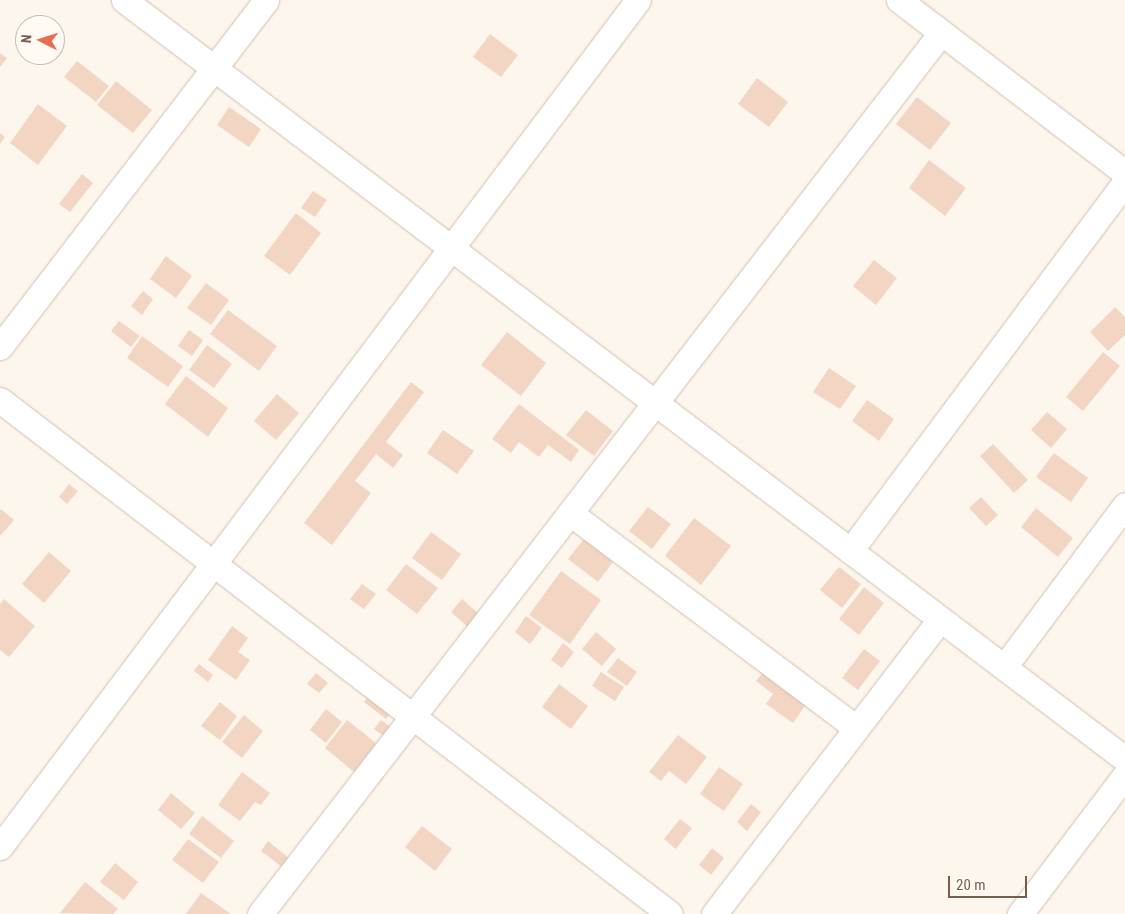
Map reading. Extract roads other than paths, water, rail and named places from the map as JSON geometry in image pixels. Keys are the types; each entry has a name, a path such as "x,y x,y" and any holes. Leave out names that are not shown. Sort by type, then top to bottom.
{"street":[{"path":"124,0 1125,759"},
{"path":"0,347 266,0"},
{"path":"0,847 638,0"},
{"path":"898,0 1125,173"},
{"path":"260,914 941,33"},
{"path":"850,551 1125,182"},
{"path":"0,400 670,914"},
{"path":"1004,667 1125,505"},
{"path":"570,513 856,728"},
{"path":"714,914 940,619"},
{"path":"1020,914 1125,775"}]}
